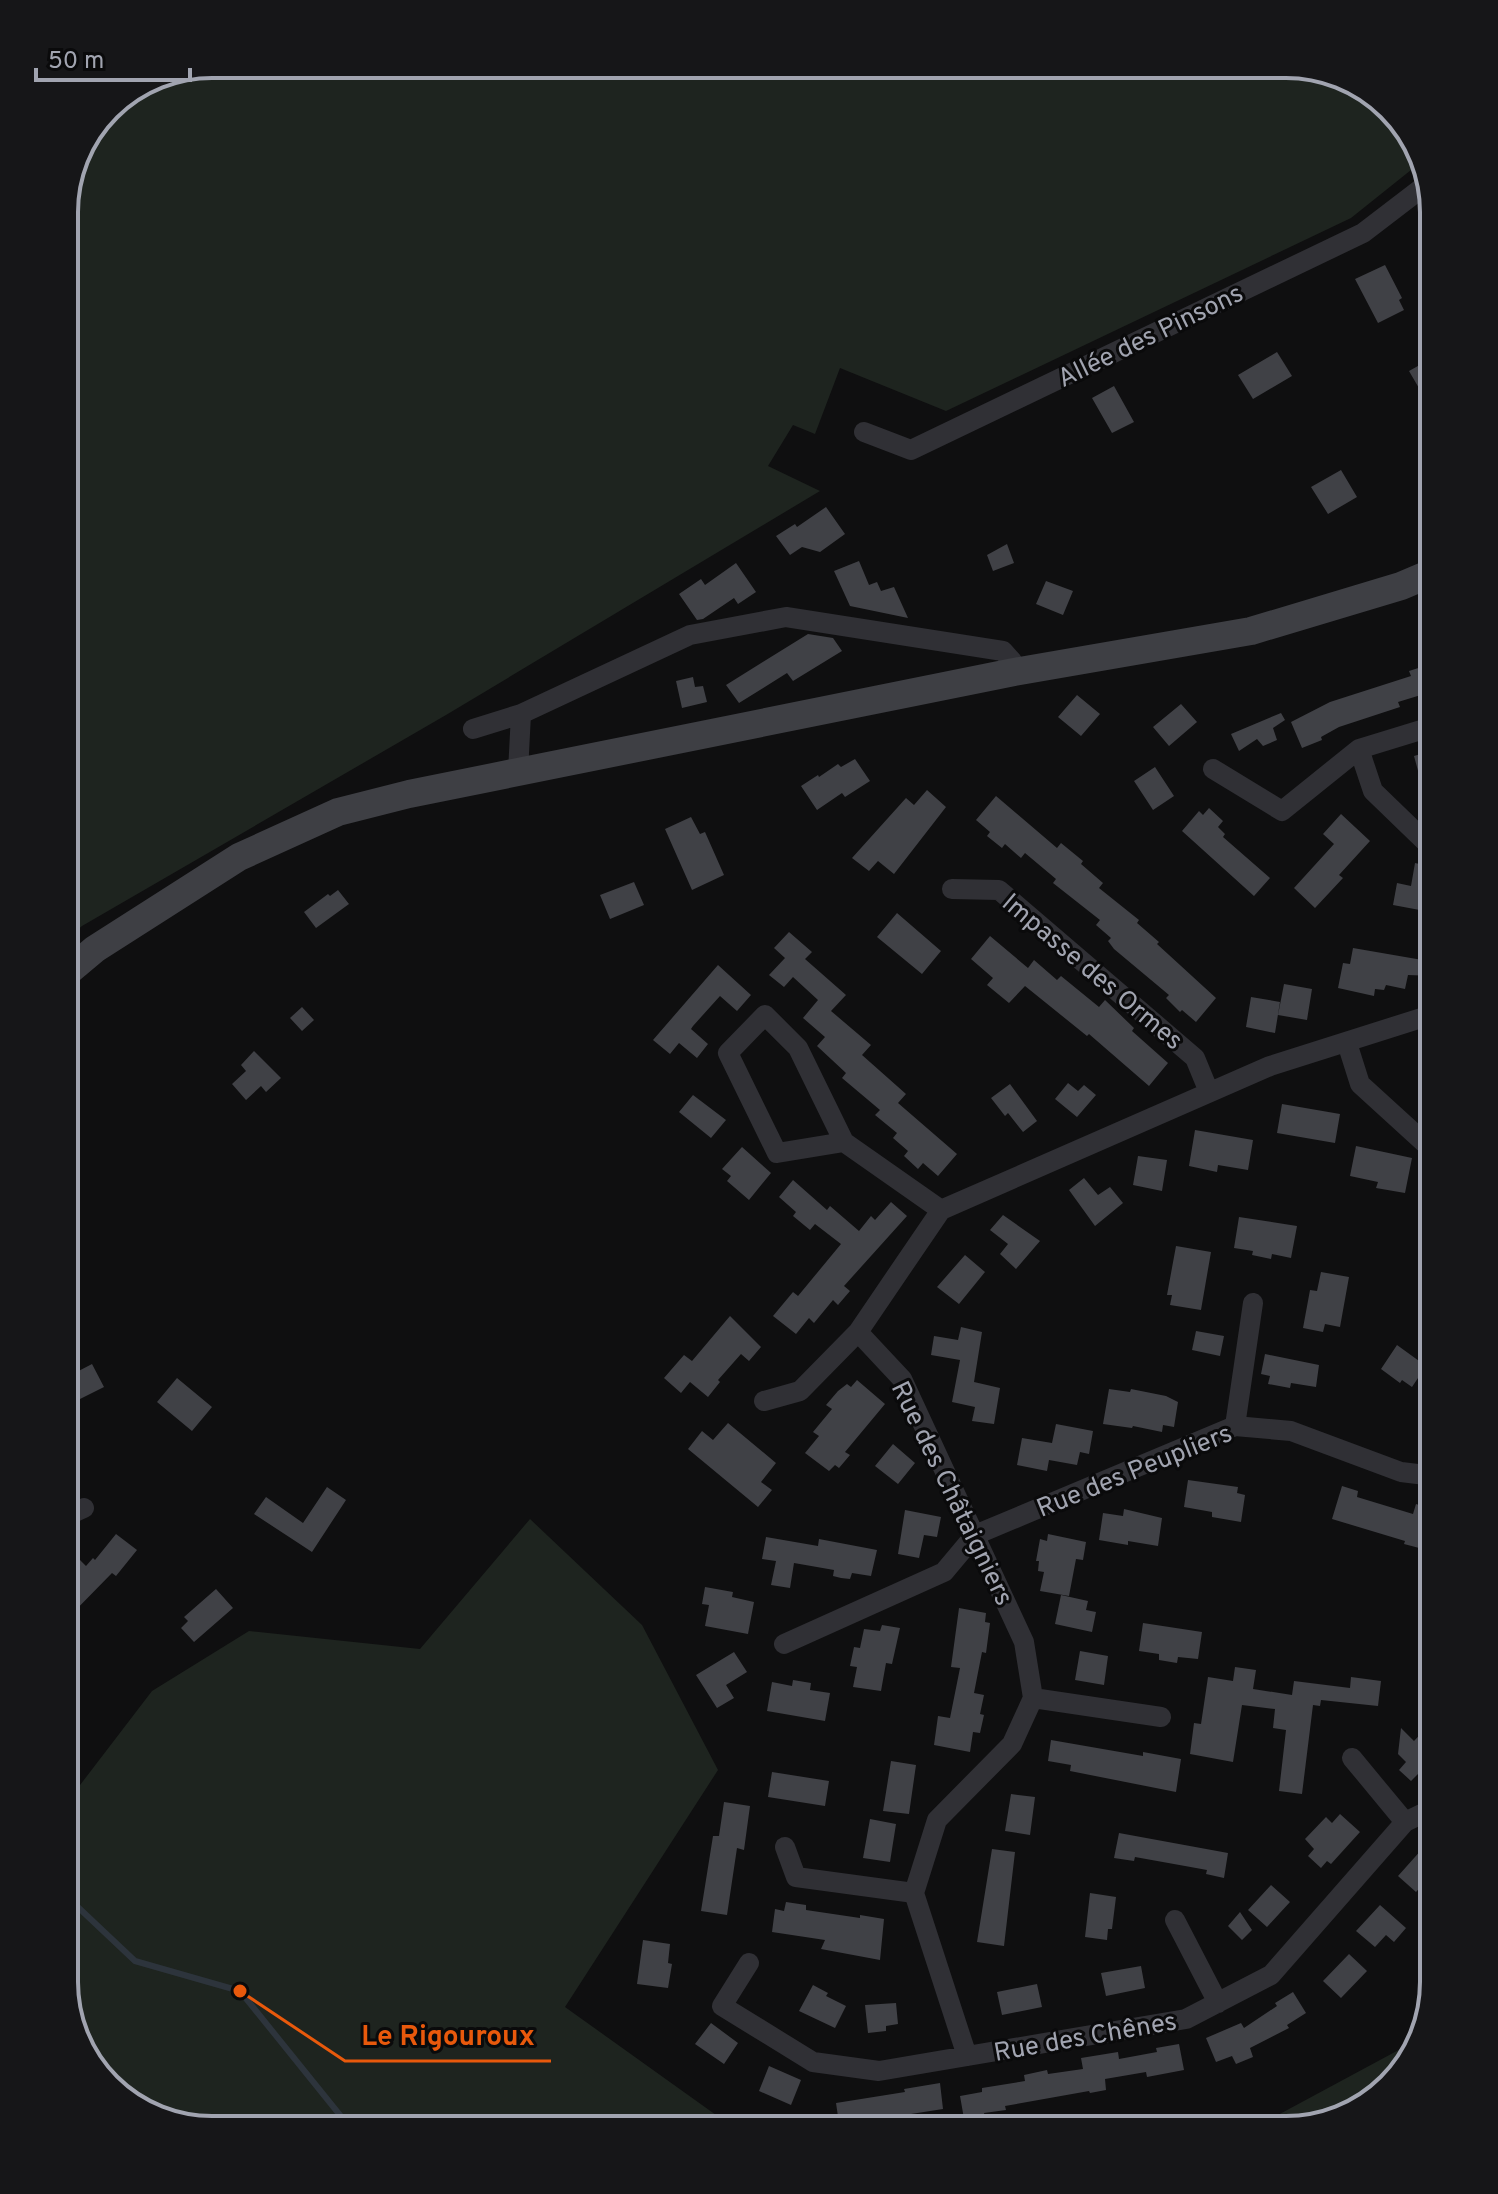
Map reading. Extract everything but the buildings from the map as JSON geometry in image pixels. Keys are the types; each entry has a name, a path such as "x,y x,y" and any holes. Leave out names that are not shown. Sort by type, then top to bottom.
{"main road":[{"path":"78,963 95,949 239,857 338,812 409,794 1014,672 1251,631 1420,578"}],"street":[{"name":"Allée des Pinsons","path":"864,432 911,450 1363,233 1418,191"},
{"path":"473,729 521,714 690,635 786,617 1003,651 1012,661 1014,672"},
{"path":"518,772 521,714"},
{"path":"1213,769 1282,811 1359,749 1420,730"},
{"path":"1359,749 1373,791 1420,836"},
{"name":"Impasse des Ormes","path":"952,889 999,890 1195,1058 1209,1092"},
{"path":"844,1142 777,1153 728,1053 765,1015 798,1048 844,1142 941,1210"},
{"path":"764,1401 800,1391 858,1332 941,1210 1270,1066 1420,1019"},
{"path":"1347,1043 1360,1084 1420,1139"},
{"path":"1235,1426 1253,1303"},
{"name":"Rue des Châtaigniers","path":"858,1332 902,1379 1024,1642 1033,1698"},
{"name":"Rue des Peupliers","path":"975,1535 1235,1426 1291,1431 1401,1472 1420,1474"},
{"path":"78,1511 84,1508"},
{"path":"784,1644 944,1572 975,1535"},
{"path":"967,2056 914,1893 937,1820 1012,1744 1033,1698 1161,1717"},
{"path":"1352,1758 1405,1822"},
{"name":"Rue des Chênes","path":"749,1963 722,2006 813,2062 879,2071 1186,2019 1271,1975 1405,1822 1420,1815"},
{"path":"785,1847 796,1877 914,1893"},
{"path":"1175,1920 1218,2003"}],"shaded area":[{"path":"212,78 1295,78 1329,85 1353,96 1381,117 1402,145 1412,169 1351,218 946,411 840,368 815,434 793,425 768,466 820,491 446,715 78,929 78,203 88,161 101,138 117,117 138,101 161,88"},
{"path":"530,1519 642,1625 718,1770 565,2007 717,2116 203,2116 169,2109 145,2098 117,2077 96,2049 88,2033 79,1999 78,1788 152,1691 249,1631 420,1649"},
{"path":"1403,2048 1381,2077 1353,2098 1321,2111 1276,2116"}],"waterway":[{"path":"78,1907 135,1961 240,1991 341,2116"}],"place":[{"name":"Le Rigouroux","path":"240,1991"}]}
